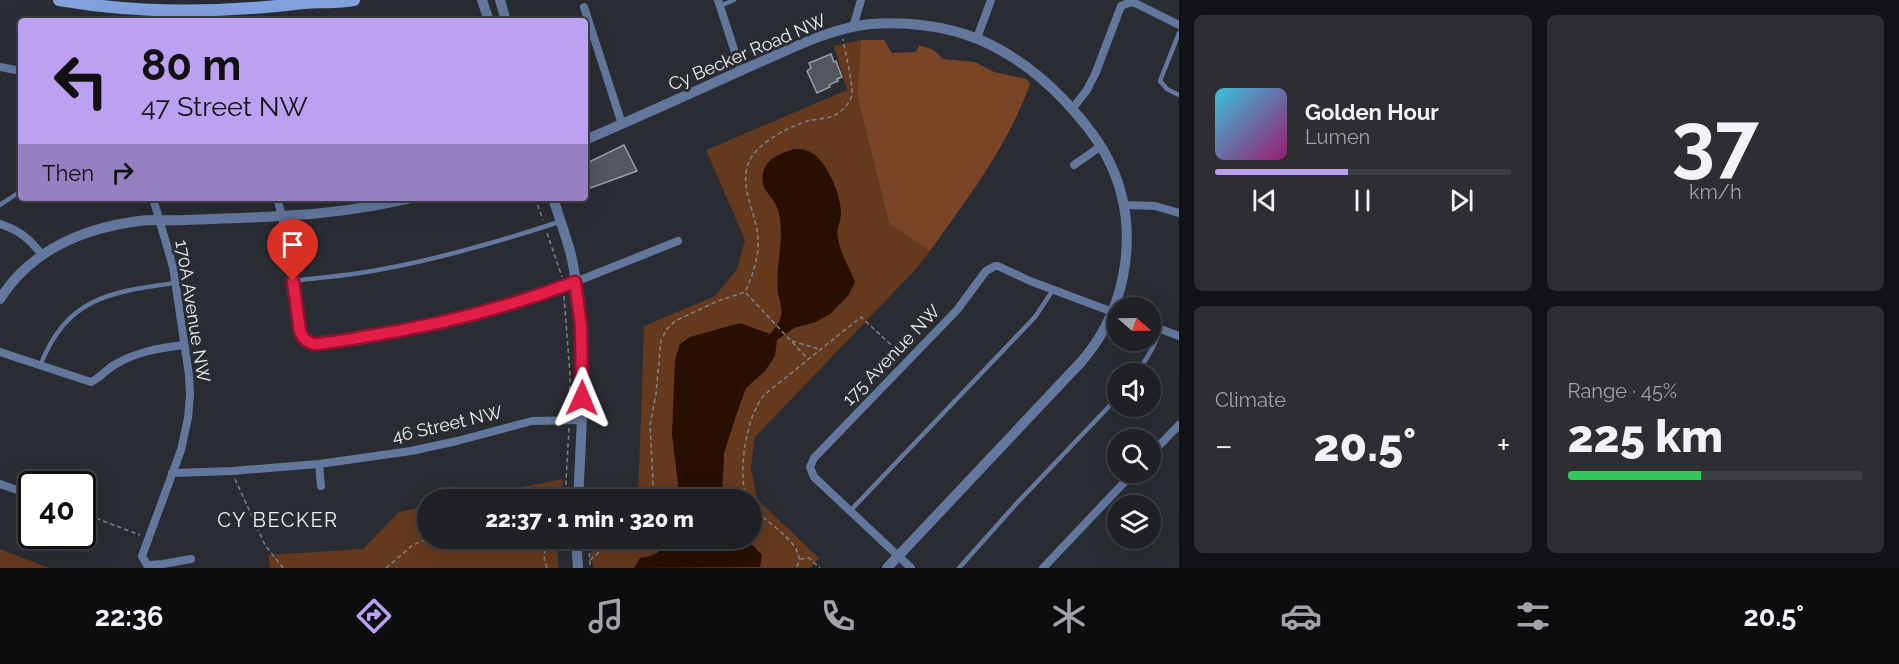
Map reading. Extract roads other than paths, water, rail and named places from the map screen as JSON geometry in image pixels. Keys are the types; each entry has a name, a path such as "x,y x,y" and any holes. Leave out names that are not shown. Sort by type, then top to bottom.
{"main road":[{"path":"59,0 110,7 213,10 281,6 310,1 354,0"}],"street":[{"path":"482,0 488,18"},
{"path":"500,0 505,18"},
{"path":"853,27 861,0"},
{"path":"977,38 991,0"},
{"path":"719,3 741,71"},
{"path":"1072,109 1092,80 1121,6 1126,3 1137,4 1179,25"},
{"path":"585,7 622,124"},
{"name":"Cy Becker Road NW","path":"588,139 812,39 853,27 871,24 906,24 943,29 977,38 1029,68 1049,85 1072,109 1101,146 1114,171 1124,205 1127,233 1126,263 1119,297"},
{"path":"0,67 18,71"},
{"path":"1074,165 1101,146"},
{"name":"170A Avenue NW","path":"154,201 173,267 189,375 188,418 181,450 142,556 147,565 190,559"},
{"path":"278,201 300,331 306,342 322,343 437,324 563,287 678,241"},
{"path":"0,298 27,267 42,255 75,237 106,227 141,221 332,213 396,201"},
{"path":"554,201 571,256 581,326 583,376 579,489"},
{"path":"1124,205 1155,206 1179,213"},
{"path":"0,224 26,237 42,255"},
{"name":"175 Avenue NW","path":"850,511 814,477 810,467 814,458 957,310 986,271 995,266 1053,290"},
{"path":"1053,290 1107,310"},
{"name":"Cy Becker Road NW","path":"887,568 1082,361 1107,325"},
{"path":"1161,329 1179,336"},
{"path":"0,352 91,382 113,366 134,355 155,348 183,345"},
{"name":"46 Street NW","path":"172,472 232,471 319,464 411,451 532,421 582,420"},
{"path":"1161,443 1179,424"},
{"path":"319,464 321,486"},
{"path":"1044,568 1124,483"},
{"path":"0,484 18,490"},
{"path":"850,511 911,568"},
{"path":"577,549 579,568"}],"lane":[{"path":"719,3 734,0"},
{"path":"1179,33 1160,81 1167,89 1179,95"},
{"path":"0,205 18,193"},
{"path":"293,281 353,274 415,262 477,247 560,222"},
{"path":"40,366 48,346 57,333 83,307 101,297 124,290 175,283"},
{"path":"850,511 1035,318 1053,290"},
{"path":"959,568 1107,409"}],"district":[{"name":"CY BECKER","path":"278,520"}]}
